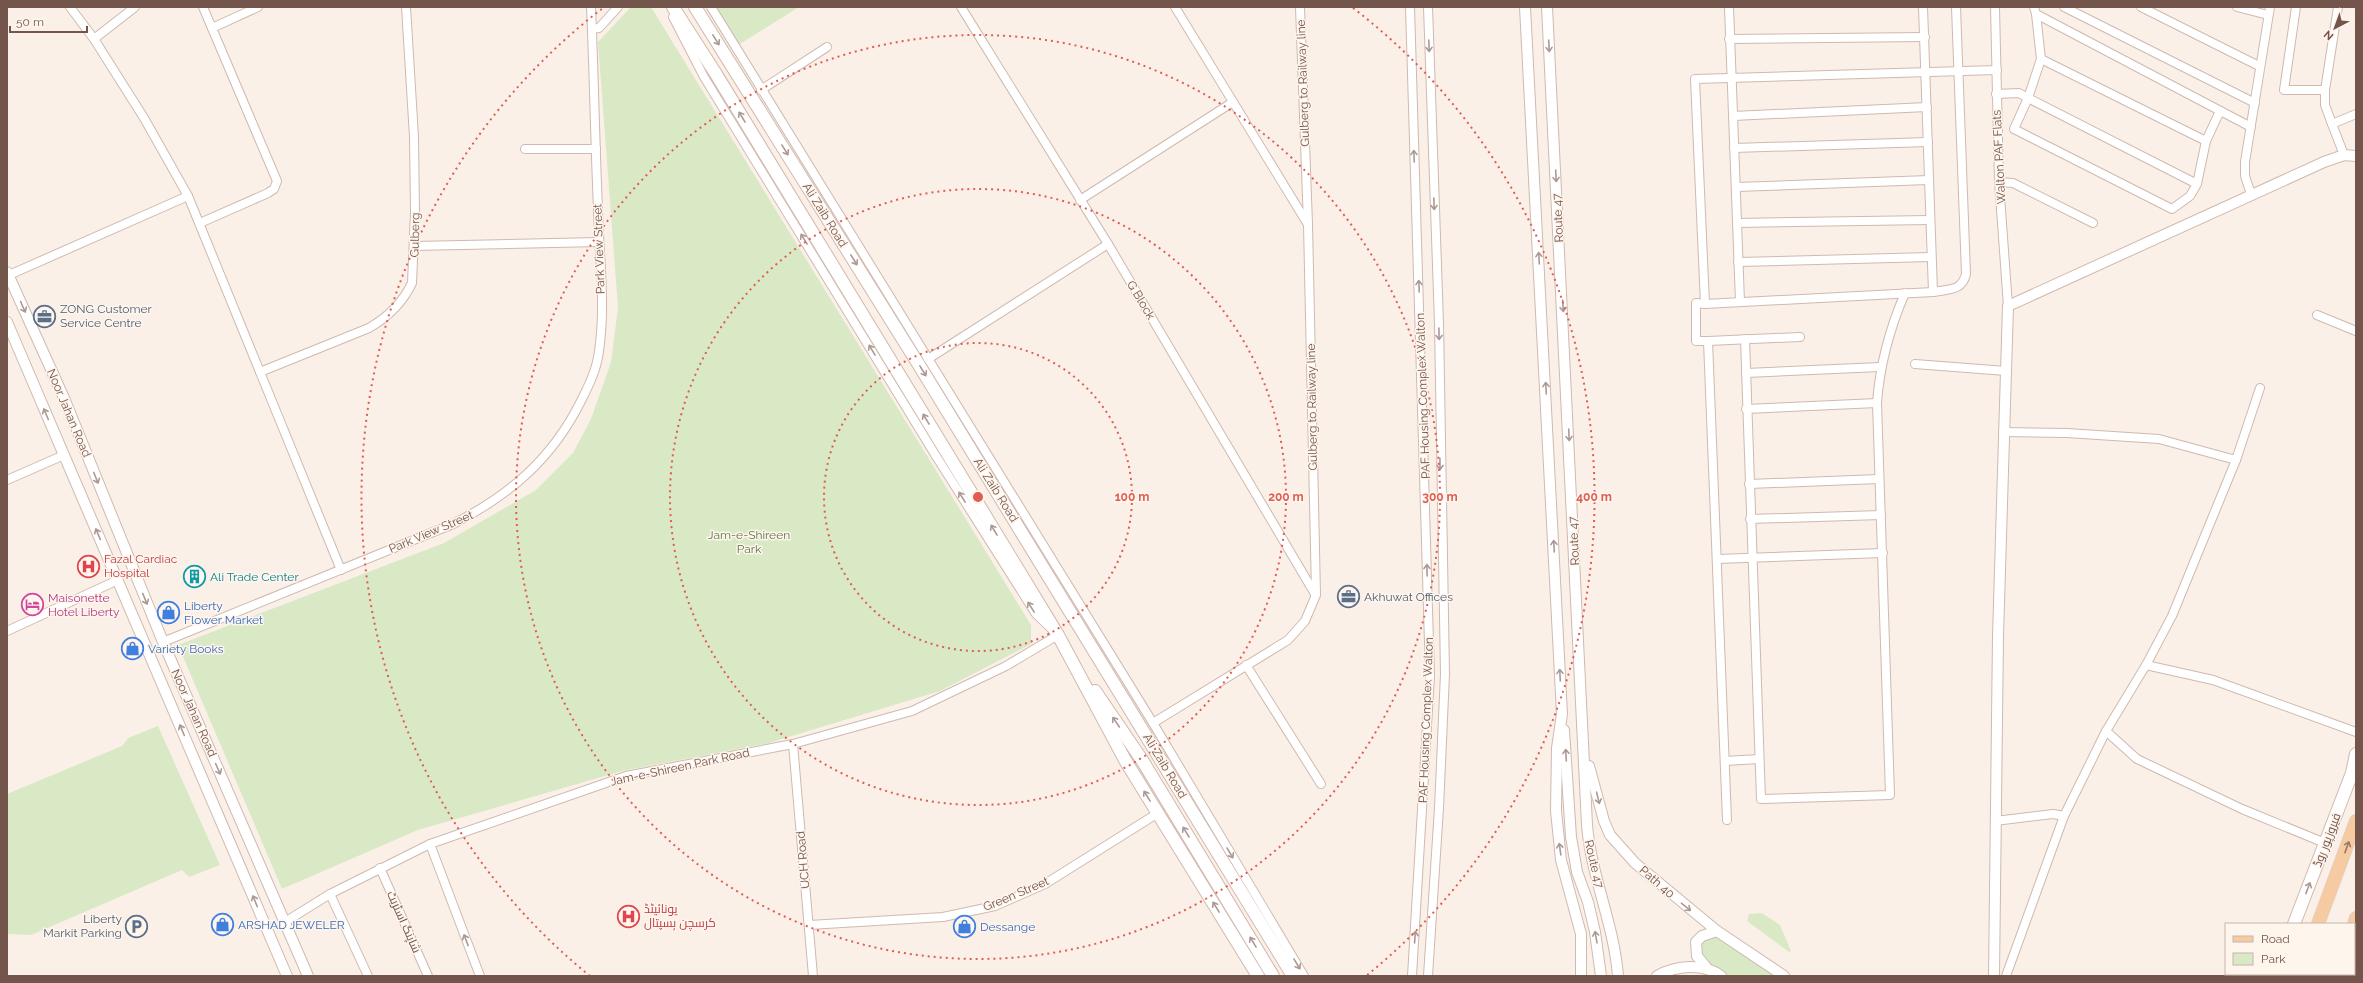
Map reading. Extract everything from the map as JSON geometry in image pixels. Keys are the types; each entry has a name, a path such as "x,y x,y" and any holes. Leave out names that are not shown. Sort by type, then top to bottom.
{"main road":[{"name":"Ali Zaib Road","path":"673,7 716,74 1058,635 1125,760 1258,976"},
{"name":"Ali Zaib Road","path":"695,7 919,365 1293,976"},
{"path":"1058,635 1142,760 1273,976"},
{"name":"فیروزپور روڈ","path":"2294,923 2354,768 2356,754"},
{"name":"فیروزپور روڈ","path":"2318,923 2356,821"}],"street":[{"path":"70,7 94,39 144,118 188,196 341,570"},
{"path":"94,39 135,7"},
{"path":"200,223 268,193 274,188 277,181 203,7"},
{"path":"212,28 258,7"},
{"name":"Gulberg","path":"260,372 370,328 384,320 407,293 412,283 414,246 414,137 406,7"},
{"name":"Park View Street","path":"163,642 453,524 479,511 526,476 545,458 556,444 587,388 594,372 599,352 602,319 591,7"},
{"path":"592,29 599,28 618,7"},
{"path":"668,7 704,77 936,456 1036,614 1058,635"},
{"path":"710,7 1153,723 1304,976"},
{"name":"G Block","path":"961,7 1108,244 1316,595"},
{"path":"1175,7 1308,224"},
{"name":"Gulberg to Railway line","path":"1153,723 1288,640 1305,622 1316,595 1308,224 1300,7"},
{"name":"PAF Housing Complex Walton","path":"1410,7 1430,676 1412,976"},
{"name":"PAF Housing Complex Walton","path":"1428,7 1439,323 1445,674 1440,808 1428,976"},
{"name":"Route 47","path":"1525,7 1562,714 1557,748 1556,811 1562,866 1581,934 1581,976"},
{"name":"Route 47","path":"1548,7 1588,842 1616,952 1618,976"},
{"path":"1728,7 1734,116 1740,302"},
{"path":"1923,7 1928,107 1933,292"},
{"path":"1800,337 1696,342 1696,303 1705,304 1933,292 1958,288 1964,282 1966,274 1956,7"},
{"name":"Walton PAF Flats","path":"1995,7 1999,182 2008,306"},
{"path":"2064,7 2255,103"},
{"path":"2141,7 2259,66"},
{"path":"2237,7 2269,11 2259,66 2245,169 2247,185 2251,194"},
{"path":"2296,7 2284,90 2325,90"},
{"path":"2338,7 2325,90 2325,105 2344,155"},
{"path":"2035,10 2251,127"},
{"path":"2035,10 2041,58 2028,98 2014,129 2172,209 2190,196 2197,184 2206,141 2220,111"},
{"path":"1729,39 1925,37"},
{"path":"761,90 827,47"},
{"path":"2041,58 2206,141"},
{"path":"1705,304 1695,79 1997,70"},
{"path":"1996,94 2019,93 2197,184"},
{"path":"1080,200 1233,102"},
{"path":"1734,116 1928,107"},
{"path":"2332,124 2356,114"},
{"path":"1734,148 1928,142"},
{"path":"525,149 596,148"},
{"path":"1994,976 1995,821 2008,306 2251,194 2344,155 2356,156"},
{"path":"1736,187 1929,180"},
{"path":"1999,182 2014,183 2093,223"},
{"path":"8,273 188,196"},
{"path":"1737,223 1930,220"},
{"path":"414,246 599,242"},
{"path":"928,359 1108,244"},
{"path":"1738,262 1931,257"},
{"name":"Noor Jahan Road","path":"8,273 64,398 163,642 308,976"},
{"path":"1745,339 1751,558 1761,800 1890,795 1877,403 1880,367 1891,324 1905,294"},
{"path":"2317,315 2356,331"},
{"name":"Noor Jahan Road","path":"7,322 10,334 118,580 287,976"},
{"path":"1708,341 1727,820"},
{"path":"1915,364 2006,371"},
{"path":"1746,373 1880,367"},
{"path":"2006,976 2064,816 2106,731 2146,665 2172,616 2236,460 2260,388"},
{"path":"1746,409 1877,403"},
{"path":"2004,432 2067,433 2160,439 2236,460"},
{"path":"7,480 64,455"},
{"path":"1749,484 1879,479"},
{"path":"1750,519 1881,515"},
{"path":"1717,559 1882,553"},
{"path":"7,631 118,580"},
{"name":"Jam-e-Shireen Park Road","path":"285,922 330,894 430,844 626,776 793,744 912,711 1006,666 1058,635"},
{"path":"1246,665 1321,784"},
{"path":"2146,665 2213,680 2356,732"},
{"path":"1562,714 1571,837 1576,872 1588,902 1595,932 1601,976"},
{"path":"2106,731 2137,758 2242,809 2325,843"},
{"name":"UCH Road","path":"793,744 813,976"},
{"name":"Path 40","path":"1584,746 1604,821 1610,835 1635,863 1716,931 1784,976"},
{"path":"1725,761 1759,759"},
{"name":"Green Street","path":"809,925 943,917 995,906 1045,884 1158,813"},
{"path":"1995,821 2053,814 2064,816"},
{"path":"430,844 480,976"},
{"name":"شاپنگ اسٹریٹ","path":"380,868 428,976"},
{"path":"330,894 368,976"},
{"path":"1716,931 1702,936 1696,942 1697,956 1706,967 1721,976"},
{"path":"1657,976 1676,970 1706,967"}],"green space":[{"name":"Jam-e-Shireen Park","path":"631,7 651,7 1031,625 1031,644 940,691 769,743 622,771 418,830 282,889 178,645 444,543 536,490 573,453 591,419 611,362 618,308 598,42"},
{"path":"711,7 799,7 735,47"},
{"path":"158,726 220,865 189,877 182,870 31,935 7,934 7,794 122,746 128,738"},
{"path":"1762,913 1780,925 1791,951 1789,952 1747,921 1749,914"},
{"path":"1717,931 1784,976 1721,976 1706,967 1696,942"}],"place":[{"name":"ZONG Customer Service Centre","path":"45,316"},
{"name":"Fazal Cardiac Hospital","path":"88,566"},
{"name":"Ali Trade Center","path":"195,577"},
{"name":"Akhuwat Offices","path":"1349,597"},
{"name":"Maisonette Hotel Liberty","path":"33,605"},
{"name":"Liberty Flower Market","path":"168,613"},
{"name":"Variety Books","path":"132,649"},
{"name":"یونائیٹڈ کرسچن ہسپتال","path":"628,916"},
{"name":"ARSHAD JEWELER","path":"223,925"},
{"name":"Liberty Markit Parking","path":"137,926"},
{"name":"Dessange","path":"964,927"}]}
